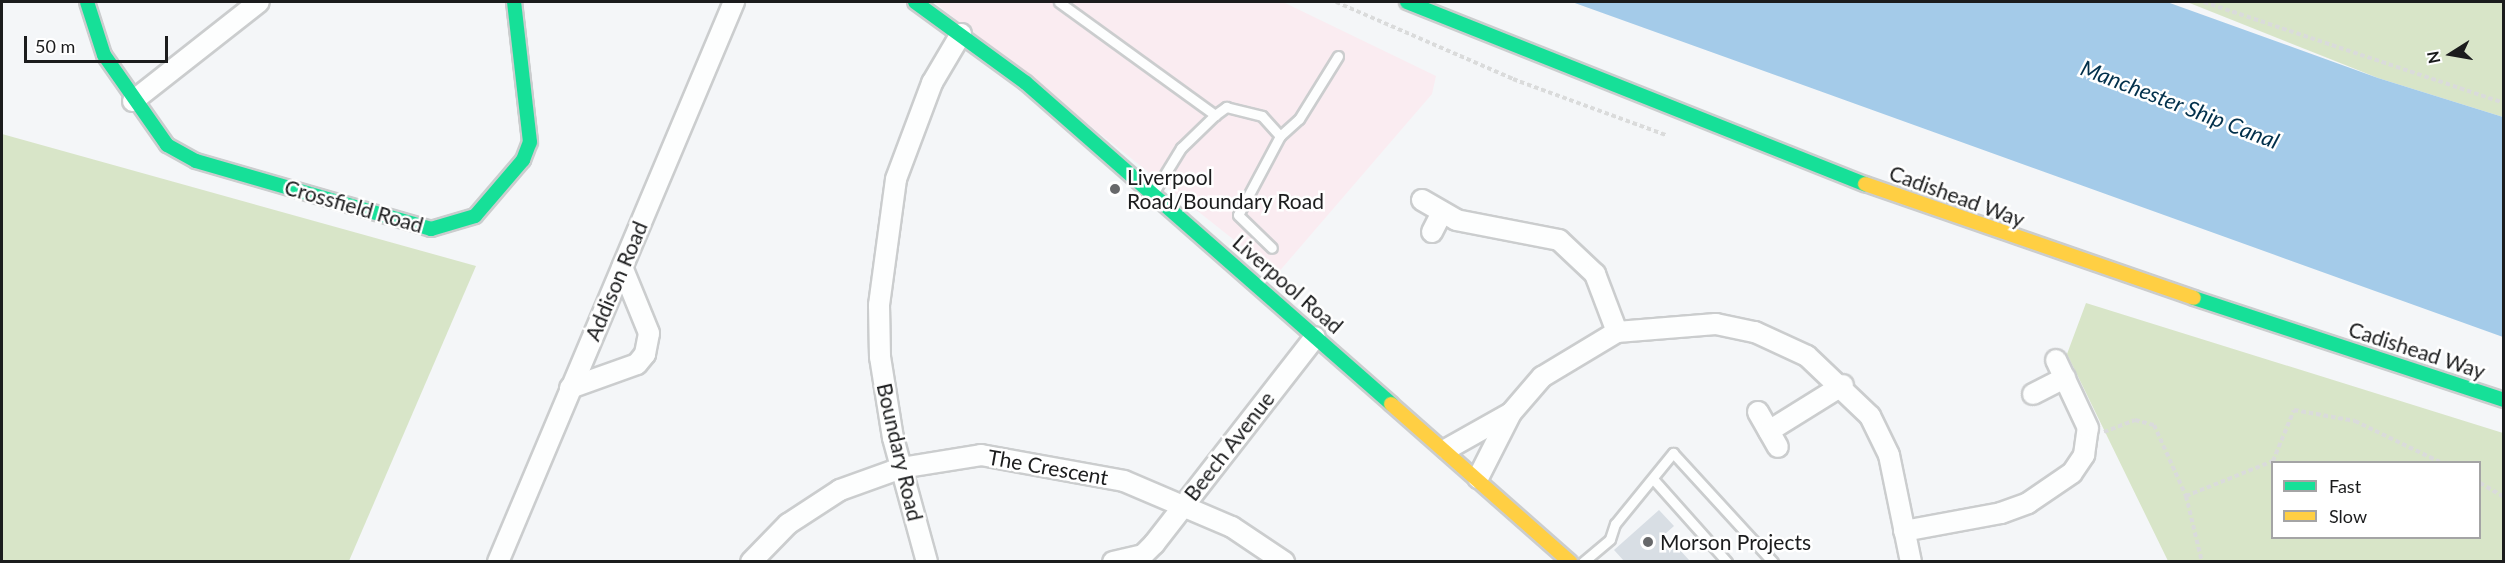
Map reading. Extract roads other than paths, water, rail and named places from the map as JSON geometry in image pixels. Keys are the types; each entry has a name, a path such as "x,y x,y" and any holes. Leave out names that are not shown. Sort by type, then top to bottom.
{"main road":[{"name":"Crossfield Road","path":"87,2 104,55 133,101 167,144 196,161 431,229 454,226 475,216 517,168 530,142 514,2"},
{"name":"Liverpool Road","path":"915,2 961,34 1153,194 1447,450 1570,561"},
{"name":"Cadishead Way","path":"1407,2 1551,64 1942,215 2504,400"}],"street":[{"path":"133,101 259,2"},
{"name":"Addison Road","path":"498,561 734,2"},
{"name":"Boundary Road","path":"927,561 902,468 880,357 887,211 916,121 961,34"},
{"path":"1422,200 1436,223 1559,240 1595,274 1617,332"},
{"path":"570,388 637,364 645,354 649,333 622,267"},
{"path":"1478,478 1511,413 1542,377 1617,332 1716,324 1755,332 1807,356 1843,385 1870,416 1889,455 1911,561"},
{"name":"Beech Avenue","path":"1113,561 1143,558 1315,337"},
{"path":"1904,531 2028,503 2072,473 2090,454 2088,428 2056,360"},
{"path":"2033,394 2065,378"},
{"path":"1758,412 1773,439 1843,385"},
{"path":"1447,450 1511,413"},
{"name":"The Crescent","path":"751,561 788,524 840,490 902,468 960,456 1007,456 1124,481 1184,504 1284,561"}],"lane":[{"path":"1059,2 1215,115"},
{"path":"1272,248 1238,214 1280,136 1299,118 1338,56"},
{"path":"1153,194 1181,148 1226,107 1262,116 1280,136"},
{"path":"1583,561 1610,539 1615,524 1654,480 1654,472 1674,453 1773,561"},
{"path":"1654,480 1727,561"}],"water":[{"name":"Manchester Ship Canal","path":"1572,2 2167,2 2378,78 2503,117 2503,337"}],"place":[{"name":"Liverpool Road/Boundary Road","path":"1115,189"},
{"name":"Morson Projects","path":"1648,542"}]}
